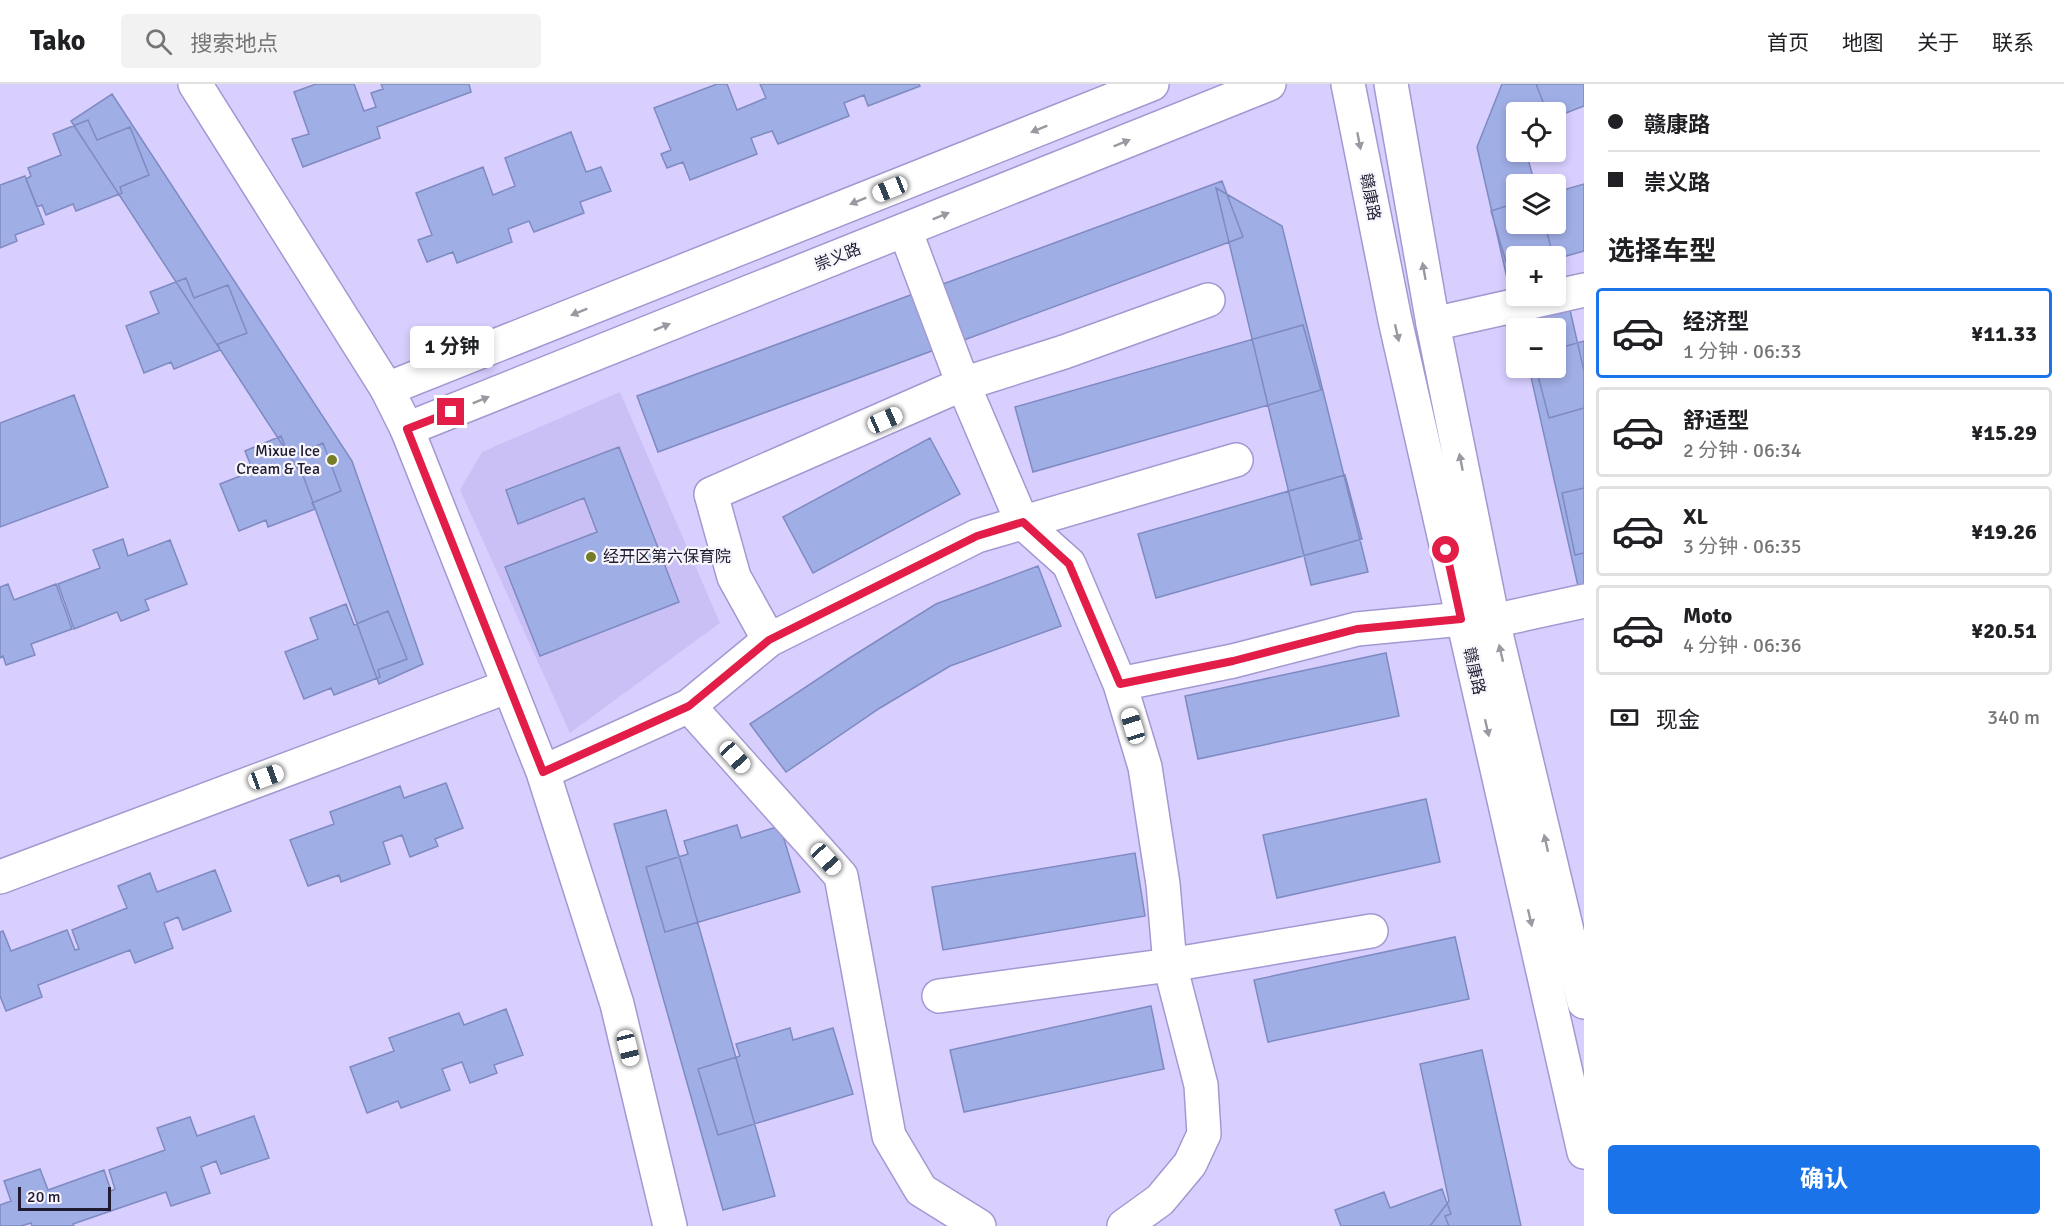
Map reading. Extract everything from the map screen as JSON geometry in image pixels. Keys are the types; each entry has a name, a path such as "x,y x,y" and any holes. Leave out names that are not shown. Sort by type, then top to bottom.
{"main road":[{"path":"195,84 387,389 407,429 543,772 617,1004 670,1226"},
{"path":"387,389 1152,84"},
{"name":"崇义路","path":"407,429 1269,84"},
{"name":"赣康路","path":"1348,84 1395,320 1584,1002"},
{"name":"赣康路","path":"1391,84 1433,324 1477,620 1584,1152"},
{"path":"905,230 963,384 1023,522 1069,564 1120,684 1145,767 1163,884 1170,965 1201,1085 1204,1134 1190,1164 1160,1200 1124,1226"},
{"path":"1433,324 1584,290"},
{"path":"769,640 734,577 711,495 963,384 1064,352 1208,300"},
{"path":"543,772 689,706 769,640 977,536 1236,460"},
{"path":"1120,684 1233,661 1357,629 1477,620 1584,601"},
{"path":"0,877 509,686"},
{"path":"689,706 841,876 889,1136 921,1190 979,1226"},
{"path":"939,996 1170,965 1371,931"}],"shaded area":[{"name":"经开区第六保育院","path":"620,392 720,623 570,733 460,490 482,452"}],"building":[{"path":"316,84 354,84 364,111 376,107 371,93 383,89 381,84 469,84 471,92 377,127 380,138 303,167 292,139 309,134 294,92"},
{"path":"717,84 727,84 737,110 766,98 760,84 919,84 920,86 868,106 864,95 844,103 849,116 778,144 772,131 751,138 757,154 690,180 683,162 667,168 661,154 671,150 654,108"},
{"path":"1502,84 1536,84 1543,102 1506,102 1506,162 1529,162 1532,174 1506,174 1506,234 1548,234 1550,246 1506,246 1506,274 1477,147"},
{"path":"1536,84 1584,84 1584,106 1566,113 1566,102 1543,102"},
{"path":"112,94 352,461 423,664 379,684 304,478 71,121"},
{"path":"88,120 97,140 130,127 149,175 120,187 122,193 76,211 73,204 46,215 42,205 37,207 26,179 31,176 28,168 61,155 53,134"},
{"path":"571,132 586,172 601,167 611,191 580,202 584,213 534,232 529,221 508,229 512,242 457,263 453,252 427,262 418,240 432,235 416,193 483,167 493,195 515,186 505,158"},
{"path":"25,176 44,224 15,235 17,241 0,248 0,185"},
{"path":"1222,181 1243,237 964,340 943,284"},
{"path":"1584,184 1584,251 1566,256 1566,246 1506,246 1506,262 1491,211 1506,206 1506,234 1566,234 1566,189"},
{"path":"1216,188 1282,226 1368,572 1311,585"},
{"path":"186,278 194,298 228,285 247,333 218,344 220,350 174,369 171,362 144,373 126,326 159,313 150,292"},
{"path":"916,293 937,349 658,452 637,396"},
{"path":"1570,310 1584,371 1584,585 1578,586 1531,378 1566,378 1566,318 1535,318"},
{"path":"1303,325 1321,390 1033,472 1015,407"},
{"path":"1584,341 1584,408 1549,418 1539,378 1566,378 1566,346"},
{"path":"74,395 108,487 0,527 0,423"},
{"path":"281,436 289,457 323,443 341,491 312,503 315,509 268,527 266,520 239,531 220,484 253,471 245,451"},
{"path":"930,438 960,494 813,573 783,517"},
{"name":"经开区第六保育院","path":"619,447 679,602 540,656 505,567 597,532 584,498 518,524 506,490"},
{"path":"1345,475 1362,539 1156,598 1138,534"},
{"path":"1584,488 1584,553 1575,555 1562,493"},
{"path":"123,539 128,556 170,540 187,584 145,600 149,610 121,621 117,612 74,629 58,584 100,568 93,550"},
{"path":"1038,566 1061,626 950,666 880,708 786,772 750,724 936,604"},
{"path":"8,584 14,600 56,584 72,629 31,644 35,655 6,665 3,656 0,658 0,587"},
{"path":"346,604 354,625 388,611 407,659 378,670 380,677 334,695 331,688 304,699 285,652 318,639 310,618"},
{"path":"1386,653 1399,716 1198,759 1185,696"},
{"path":"446,783 463,828 435,839 438,846 410,857 402,835 383,842 390,864 341,882 339,875 308,886 290,840 334,824 330,812 400,786 404,798"},
{"path":"1426,799 1440,862 1277,898 1263,835"},
{"path":"666,810 775,1196 723,1210 614,824"},
{"path":"737,825 741,838 780,826 800,892 665,932 646,867 688,854 684,841"},
{"path":"1135,853 1145,916 943,950 932,887"},
{"path":"215,870 231,911 183,930 178,917 164,923 173,948 135,963 130,950 38,985 42,997 6,1011 0,996 0,932 3,931 11,951 67,930 75,950 79,949 72,930 127,908 118,886 150,873 157,892"},
{"path":"1455,937 1469,999 1268,1042 1254,980"},
{"path":"1151,1006 1164,1069 964,1112 950,1050"},
{"path":"506,1009 523,1055 494,1065 497,1073 470,1083 462,1062 442,1069 450,1090 401,1108 398,1101 367,1113 350,1067 394,1051 389,1038 459,1013 464,1025"},
{"path":"790,1028 793,1040 833,1028 853,1094 718,1135 698,1069 740,1056 736,1044"},
{"path":"1482,1050 1521,1226 1430,1226 1449,1201 1420,1064"},
{"path":"254,1116 269,1158 221,1174 216,1161 201,1167 210,1193 171,1206 166,1192 73,1224 74,1226 32,1226 31,1223 21,1226 0,1226 0,1205 11,1201 4,1181 40,1169 48,1190 104,1170 111,1191 115,1189 109,1170 165,1150 157,1128 190,1117 197,1136"},
{"path":"1442,1189 1451,1214 1445,1216 1449,1226 1341,1226 1335,1210 1384,1192 1390,1208"}],"place":[{"name":"Mixue Ice Cream & Tea","path":"332,460"},
{"name":"经开区第六保育院","path":"591,557"}],"route":[{"path":"451,412 407,429 543,772 689,706 769,640 977,536 1023,522 1069,564 1120,684 1233,661 1357,629 1461,619 1446,550"}]}
